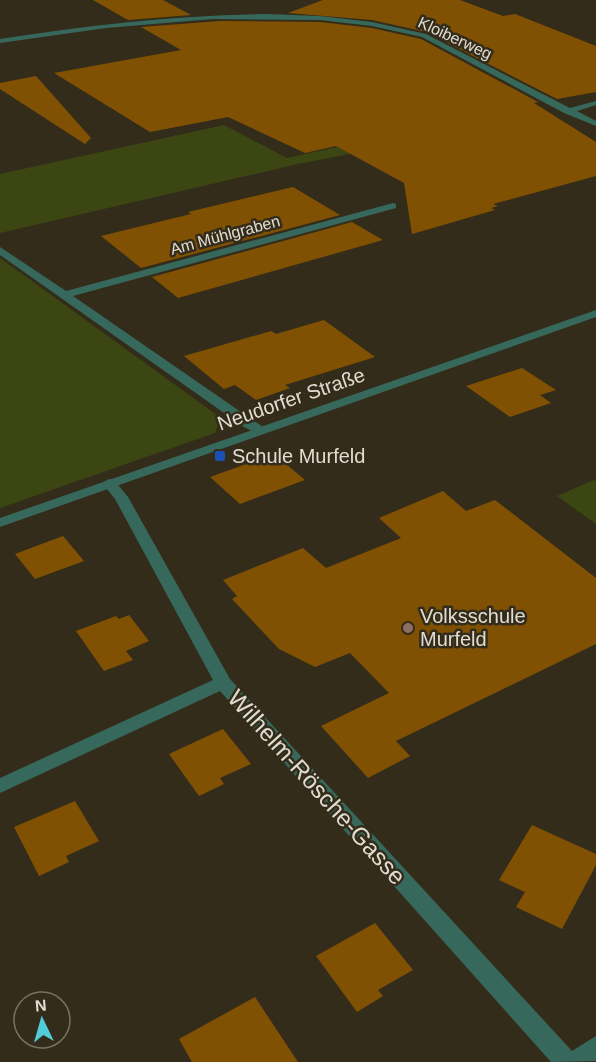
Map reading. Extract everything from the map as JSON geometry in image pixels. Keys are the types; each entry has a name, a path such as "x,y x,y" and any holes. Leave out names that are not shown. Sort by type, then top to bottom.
{"street":[{"name":"Kloiberweg","path":"0,40 204,11 276,10 340,16 394,26 424,35 567,111"},
{"path":"567,111 596,103"},
{"path":"567,111 596,124"},
{"name":"Am Mühlgraben","path":"65,295 393,206"},
{"path":"0,250 236,415 261,430"},
{"name":"Neudorfer Straße","path":"0,523 596,313"},
{"name":"Wilhelm-Rösche-Gasse","path":"109,483 121,497 223,683 566,1062"},
{"path":"0,786 223,683"},
{"path":"577,1062 596,1047"}],"green space":[{"path":"497,112 519,121 298,164 0,233 0,174 224,125 287,158"},
{"path":"0,258 221,418 215,433 0,508"},
{"path":"596,481 596,524 557,496"}],"building":[{"path":"93,0 163,0 191,15 128,20"},
{"path":"323,0 460,0 503,16 515,14 596,46 596,92 557,99 426,32 372,20 288,13"},
{"path":"220,21 320,22 372,28 421,39 538,102 534,103 596,142 596,176 493,204 498,206 491,208 495,210 412,234 404,183 336,146 305,153 228,117 150,132 54,73 181,50 141,27"},
{"path":"36,76 91,138 85,144 0,89 0,83"},
{"path":"293,187 340,215 141,268 101,236 191,214 188,212"},
{"path":"352,222 383,240 178,298 152,277"},
{"path":"324,320 375,357 285,385 290,388 256,400 235,385 224,389 184,356 271,331 276,334"},
{"path":"522,368 556,390 540,395 551,403 510,417 466,386"},
{"path":"274,454 305,480 240,504 210,477"},
{"path":"443,491 466,511 495,500 596,578 596,644 396,741 410,756 368,778 321,726 389,693 350,653 315,667 279,649 232,599 237,596 223,580 303,548 326,568 401,538 379,518"},
{"path":"63,536 84,561 35,579 15,554"},
{"path":"129,615 149,641 126,651 133,660 104,671 76,631 116,616 119,619"},
{"path":"223,729 251,764 220,778 224,784 199,796 169,754"},
{"path":"75,801 99,841 66,856 69,862 39,876 14,827"},
{"path":"532,825 596,854 596,865 562,929 516,907 525,892 499,880"},
{"path":"375,923 413,970 378,990 383,996 357,1012 316,956"},
{"path":"255,997 298,1062 192,1062 179,1039"}],"place":[{"name":"Schule Murfeld","path":"220,456"},
{"name":"Volksschule Murfeld","path":"408,628"}]}
